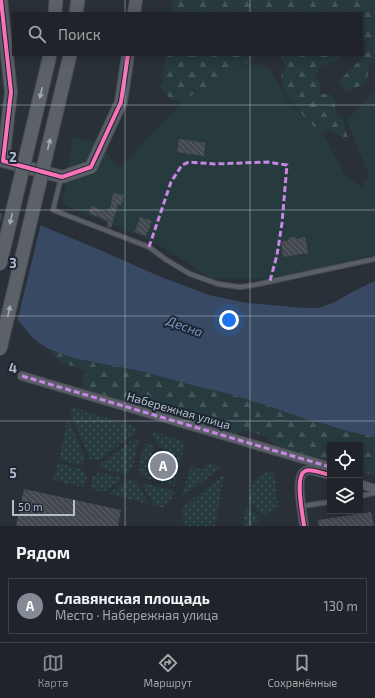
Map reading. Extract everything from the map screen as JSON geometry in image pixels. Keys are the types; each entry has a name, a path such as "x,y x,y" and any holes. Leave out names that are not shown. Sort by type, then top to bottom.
{"main road":[{"path":"55,12 56,0"},
{"path":"76,12 78,0"},
{"path":"0,264 50,56"},
{"path":"0,349 70,56"}],"street":[{"path":"1,0 11,92 1,161 62,177 91,167 120,102 128,56"},
{"path":"134,12 136,0"},
{"name":"Набережная улица","path":"22,376 327,465"},
{"path":"304,526 299,482 301,475 305,471 310,470 327,475"},
{"path":"363,483 375,489"}],"lane":[{"path":"62,177 53,210 149,247 165,259 190,274 218,284 240,287 254,285 375,258"},
{"path":"363,495 375,493"},
{"path":"301,506 327,502"}],"green space":[{"path":"173,0 375,0 375,63 369,63 367,83 346,92 338,82 365,55 367,41 363,39 363,12 171,12"},
{"path":"165,56 255,56 212,94 194,102 180,102 170,99 161,89"},
{"path":"281,56 342,56 334,62 320,67 315,75 320,84 320,94 330,94 334,98 336,113 343,120 348,139 328,130 315,136 305,118 285,94 281,75 286,67"},
{"path":"260,64 271,71 289,103 325,137 345,175 361,187 369,176 347,120 375,91 375,255 276,279 212,279 156,243 62,204 73,137 99,144 119,169 185,99 243,65"},
{"path":"49,349 73,358 145,372 234,395 305,419 375,437 375,476 363,472 363,442 327,442 327,462 280,448 260,434 244,431 230,434 83,389 82,383 85,372 77,367 59,363"},
{"path":"71,407 136,427 134,434 98,461 90,459 70,412"},
{"path":"68,418 86,460 82,465 59,460"},
{"path":"154,432 183,441 184,448 175,486 141,477 138,470 144,443 150,444 151,441 155,447 152,454 154,459 161,461 166,458 166,452 164,449 159,447 152,436"},
{"path":"134,439 139,440 133,467 127,474 102,469 100,464"},
{"path":"58,463 82,469 84,474 87,476 84,487 53,480"},
{"path":"209,463 221,468 182,496 191,466 203,469"},
{"path":"99,472 122,478 104,492 90,489 92,476"},
{"path":"267,472 274,472 278,506 264,516 248,502 253,484 258,478"},
{"path":"224,475 215,526 184,526 182,508"},
{"path":"128,479 137,482 149,504 109,494"},
{"path":"142,483 174,491 172,499 162,508 153,505"},
{"path":"247,506 262,519 250,526 244,526 243,522"}],"water":[{"name":"Десна","path":"0,213 42,226 161,277 209,295 247,303 319,308 335,302 375,281 375,437 305,419 234,395 145,372 73,358 49,349 32,337 0,299"}],"pier":[{"path":"3,212 41,224 17,322 0,302 0,223"}],"building":[{"path":"179,139 205,143 204,156 177,152"},
{"path":"113,193 124,195 122,205 118,204 111,228 107,227 108,221 89,213 91,206 107,212 108,208 110,209"},
{"path":"140,217 152,221 146,236 135,232"},
{"path":"295,237 296,239 305,237 308,253 283,257 281,242 289,240 288,238"},
{"path":"24,489 121,510 118,526 16,526"},
{"path":"371,512 374,526 319,526 318,520"}],"marked path":[{"path":"149,247 171,182 182,165 189,162 215,164 267,162 287,165 282,223 277,255 270,281"},
{"path":"22,376 327,466"}],"cycle path":[{"path":"1,0 11,92 3,161 62,177 91,167 121,102 128,56"},
{"path":"304,526 300,488 302,474 305,471 311,470 327,474"}],"place":[{"name":"Славянская площадь","path":"163,466"}]}
